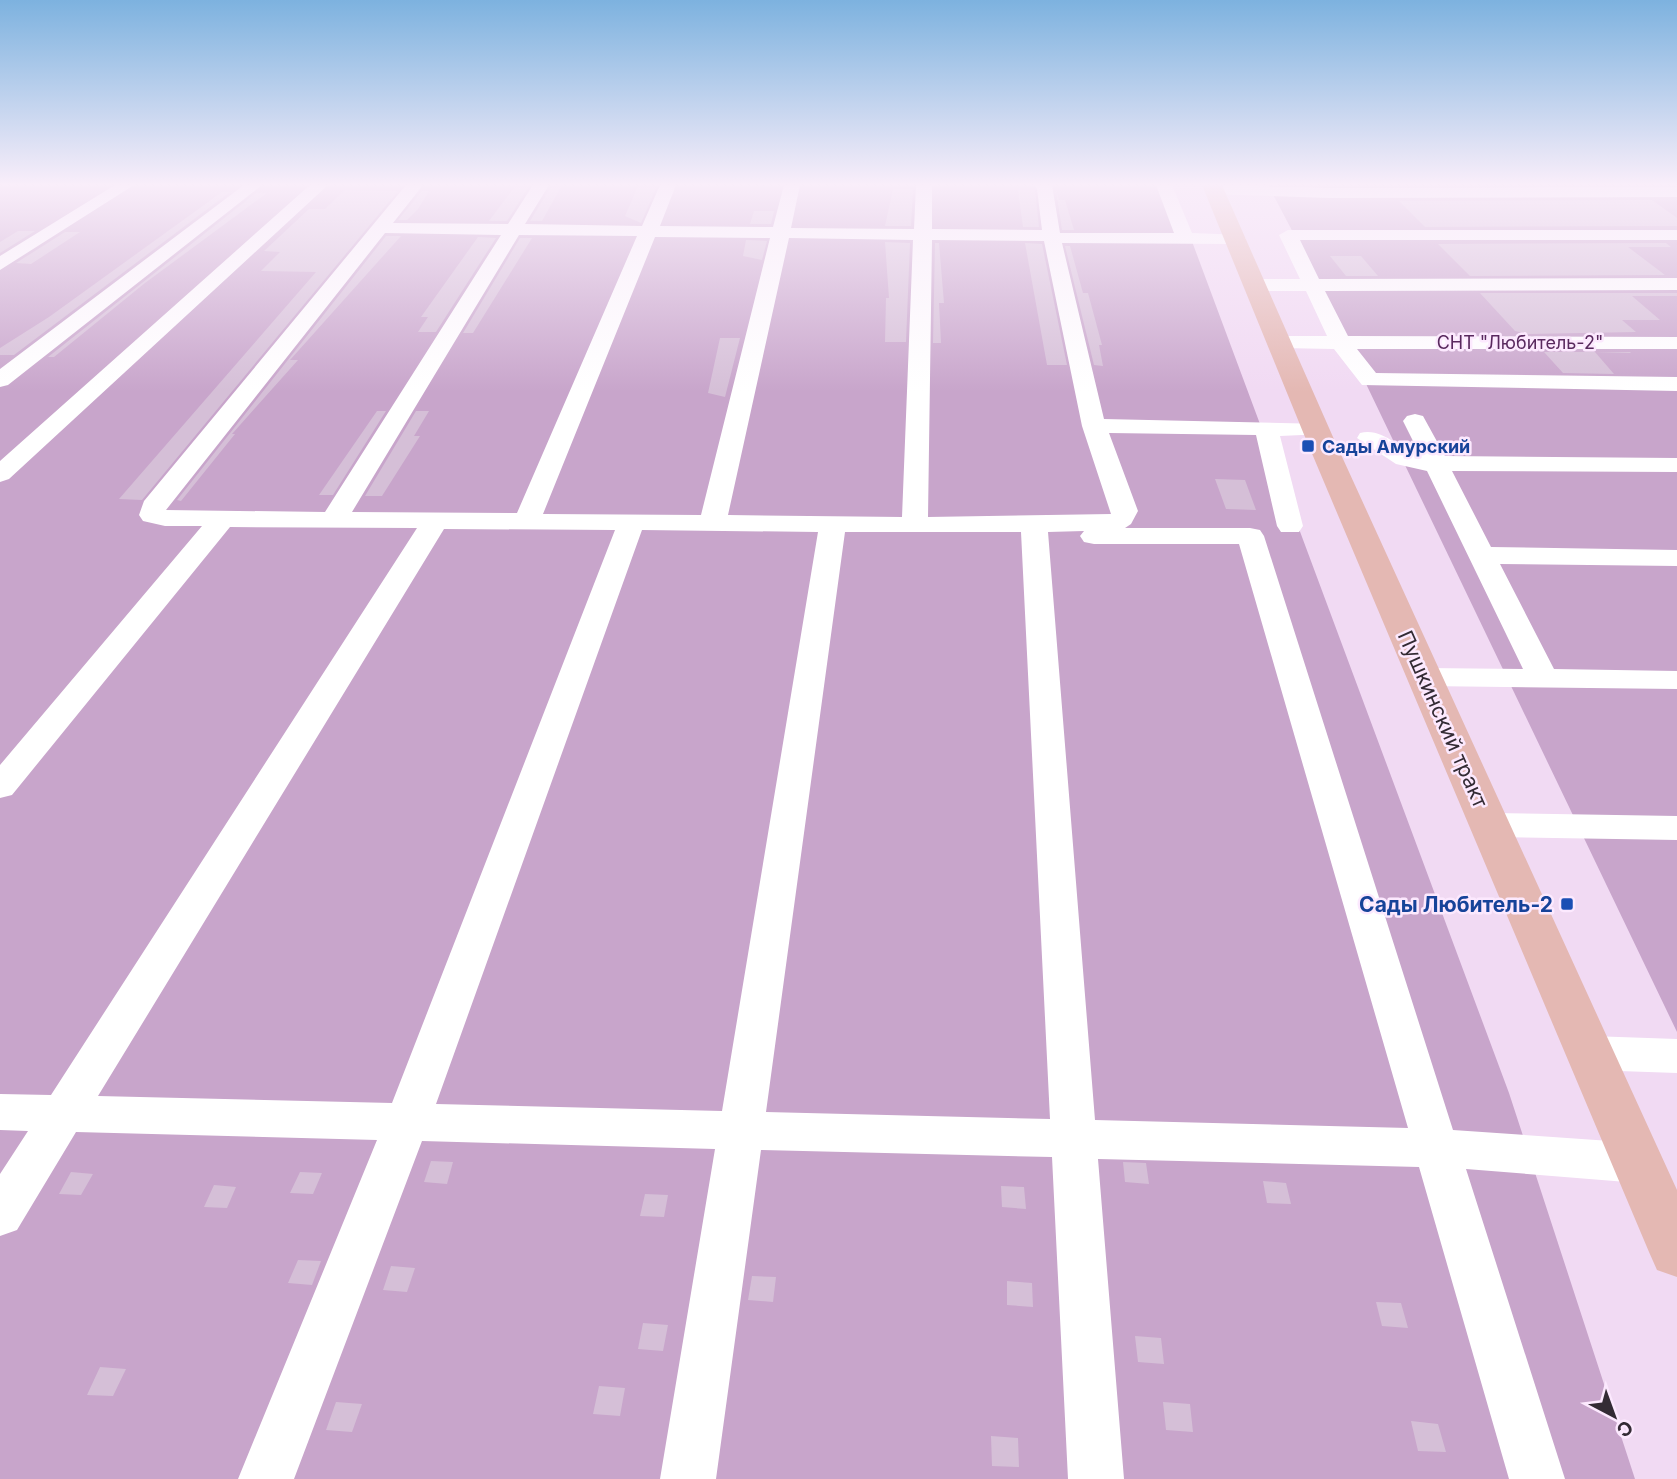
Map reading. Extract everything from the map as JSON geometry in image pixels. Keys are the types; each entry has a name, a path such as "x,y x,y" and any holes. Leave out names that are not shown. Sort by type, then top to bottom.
{"main road":[{"name":"Пушкинский тракт","path":"1243,254 1317,433 1677,1252"}],"lane":[{"path":"0,264 16,254"},
{"path":"0,380 164,254"},
{"path":"0,474 244,254"},
{"path":"359,254 153,507 152,515 165,518 222,519 915,525 1250,536 1537,1479"},
{"path":"334,519 498,254"},
{"path":"527,520 639,254"},
{"path":"713,522 776,254"},
{"path":"915,525 922,254"},
{"path":"1034,530 1101,524 1122,518 1125,511 1094,426 1055,254"},
{"path":"1297,254 1342,344 1370,380 1677,384"},
{"path":"1256,285 1677,284"},
{"path":"1280,342 1677,343"},
{"path":"1094,426 1266,429 1317,433 1369,439 1405,459 1425,441 1677,465"},
{"path":"1266,429 1290,526"},
{"path":"1425,441 1543,678"},
{"path":"0,787 222,519"},
{"path":"0,1215 436,520"},
{"path":"266,1479 407,1122 632,521"},
{"path":"688,1479 833,524"},
{"path":"1034,530 1096,1479"},
{"path":"1482,555 1677,558"},
{"path":"1425,677 1677,680"},
{"path":"1490,825 1677,828"},
{"path":"1590,1053 1677,1056"},
{"path":"0,1112 1437,1147 1639,1163"}],"green space":[{"path":"0,254 1197,254 1509,1093 1635,1479 0,1479"},
{"name":"СНТ \"Любитель-2\"","path":"1304,254 1677,254 1677,1032"}],"building":[{"path":"30,254 46,254 31,264 16,263"},
{"path":"136,254 148,254 14,355 0,355 0,348 49,317"},
{"path":"179,254 184,254 54,357 48,357"},
{"path":"278,254 346,254 142,500 119,499 316,272 261,271"},
{"path":"372,254 385,254 290,360 298,360 232,434 235,434 181,501 177,500"},
{"path":"466,254 486,254 436,332 418,332 428,317 421,317"},
{"path":"510,254 522,254 473,333 463,333"},
{"path":"743,254 764,254 762,260"},
{"path":"886,254 910,254 906,342 885,342 886,298 889,298"},
{"path":"935,254 940,254 944,303 939,303 941,343 933,343"},
{"path":"1027,254 1044,254 1067,365 1047,365"},
{"path":"1067,254 1072,254 1083,293 1088,293 1102,345 1099,345 1103,366 1094,365"},
{"path":"1448,254 1637,254 1665,275 1470,276"},
{"path":"1330,256 1361,256 1378,276 1346,276"},
{"path":"1480,293 1677,293 1677,296 1632,296 1660,320 1622,320 1636,332 1528,334 1515,331"},
{"path":"720,338 740,338 725,397 708,393"},
{"path":"1544,352 1595,352 1614,374 1563,373"},
{"path":"377,411 386,411 333,495 319,495"},
{"path":"416,411 429,411 414,436 420,436 382,496 365,496"},
{"path":"1215,479 1245,480 1256,510 1226,509"},
{"path":"431,1161 453,1162 447,1184 424,1182"},
{"path":"1123,1162 1146,1163 1149,1184 1125,1182"},
{"path":"71,1172 93,1174 81,1195 59,1194"},
{"path":"300,1172 322,1173 313,1194 290,1193"},
{"path":"1263,1181 1286,1183 1291,1204 1267,1203"},
{"path":"214,1185 236,1187 227,1208 204,1207"},
{"path":"1001,1186 1024,1187 1026,1209 1002,1207"},
{"path":"645,1194 668,1195 664,1217 640,1216"},
{"path":"298,1260 321,1261 312,1285 288,1283"},
{"path":"391,1266 415,1268 407,1292 383,1290"},
{"path":"752,1276 776,1277 773,1302 748,1300"},
{"path":"1007,1281 1032,1283 1033,1307 1007,1305"},
{"path":"1376,1302 1401,1303 1408,1328 1382,1326"},
{"path":"643,1323 668,1325 663,1351 638,1349"},
{"path":"1135,1336 1161,1338 1164,1364 1138,1362"},
{"path":"100,1367 126,1369 113,1396 87,1395"},
{"path":"599,1386 625,1388 620,1416 593,1414"},
{"path":"336,1402 362,1404 352,1432 326,1430"},
{"path":"1163,1402 1190,1404 1193,1432 1166,1430"},
{"path":"1411,1421 1438,1424 1446,1452 1418,1451"},
{"path":"991,1436 1018,1438 1019,1467 992,1466"}],"place":[{"name":"Сады Амурский","path":"1308,446"},
{"name":"Сады Любитель-2","path":"1567,904"}]}
